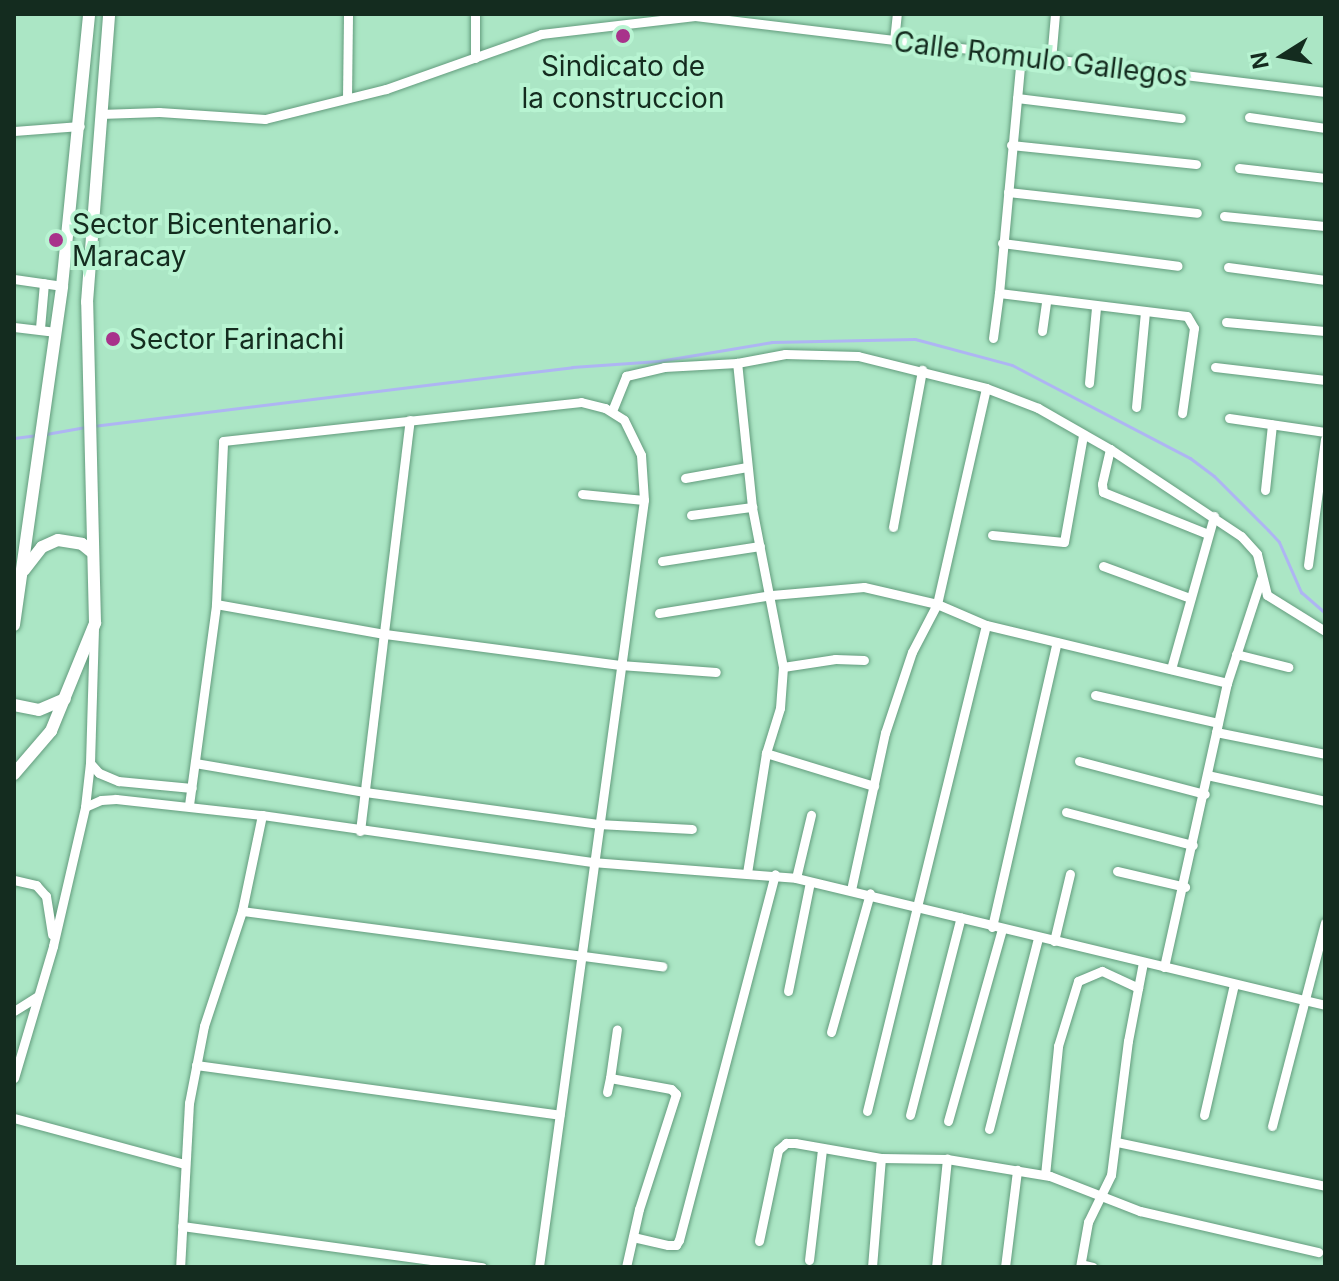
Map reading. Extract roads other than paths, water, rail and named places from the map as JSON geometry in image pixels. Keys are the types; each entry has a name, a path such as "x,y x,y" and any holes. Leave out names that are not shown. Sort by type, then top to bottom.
{"main road":[{"path":"14,625 62,286 89,14"},
{"path":"14,774 51,731 95,623 87,302 109,14"},
{"path":"23,572 42,547 58,540 82,544 93,553"},
{"path":"14,705 39,710 65,699"}],"street":[{"path":"347,98 348,14"},
{"path":"475,14 475,58"},
{"path":"894,41 897,14"},
{"path":"1051,60 1055,14"},
{"name":"Calle Romulo Gallegos","path":"100,114 159,112 265,119 347,98 541,34 695,15 1325,92"},
{"path":"993,338 1021,56"},
{"path":"1017,98 1181,118"},
{"path":"1249,117 1325,128"},
{"path":"14,131 80,126"},
{"path":"1011,145 1196,164"},
{"path":"1239,168 1325,178"},
{"path":"1008,192 1197,213"},
{"path":"1224,216 1325,226"},
{"path":"1002,243 1178,266"},
{"path":"1228,267 1325,280"},
{"path":"14,279 62,286"},
{"path":"40,328 44,283"},
{"path":"999,293 1187,316 1192,322 1182,413"},
{"path":"1042,331 1046,301"},
{"path":"1089,383 1096,307"},
{"path":"1136,407 1145,312"},
{"path":"1226,322 1325,331"},
{"path":"14,327 56,332"},
{"path":"612,411 626,376 664,367 737,363 770,356 824,353 858,356 986,388 1038,408 1110,449 1214,516 1241,536 1257,554 1267,595 1325,631"},
{"path":"737,363 752,507 772,595 783,667 780,708 766,753 747,873"},
{"path":"1215,367 1325,380"},
{"path":"893,527 922,370"},
{"path":"851,890 885,733 912,652 937,604 986,388"},
{"path":"189,805 216,604 223,441 581,402 612,411 624,420 639,446 644,500 539,1267"},
{"path":"1229,418 1325,432"},
{"path":"360,831 410,420"},
{"path":"1265,490 1272,424"},
{"path":"992,535 1064,542 1083,435"},
{"path":"1308,565 1325,439"},
{"path":"1110,449 1103,492 1208,534"},
{"path":"685,478 747,467"},
{"path":"582,494 644,500"},
{"path":"691,515 752,507"},
{"path":"1171,669 1214,516"},
{"path":"662,561 760,546"},
{"path":"1103,566 1190,598"},
{"path":"1164,967 1185,887 1227,683 1263,574"},
{"path":"659,613 772,595 864,587 937,604 986,625 1227,683"},
{"path":"216,604 385,634 620,665 716,672"},
{"path":"14,1078 53,946 85,807 90,763 95,623"},
{"path":"867,1111 986,625"},
{"path":"948,1121 997,928 1057,642"},
{"path":"1236,654 1288,667"},
{"path":"783,667 835,659 864,660"},
{"path":"1095,695 1325,754"},
{"path":"766,753 874,786"},
{"path":"1079,761 1205,794"},
{"path":"90,763 99,773 118,781 192,788"},
{"path":"195,763 365,792 598,824 692,829"},
{"path":"1207,775 1325,801"},
{"path":"178,787 178,804"},
{"path":"85,807 116,799 189,805 593,862 775,874 920,904 997,928 1325,1005"},
{"path":"1066,812 1193,845"},
{"path":"180,1267 184,1164 196,1065 204,1026 242,911 262,815"},
{"path":"796,878 811,815"},
{"path":"1117,871 1185,887"},
{"path":"633,1237 668,1245 676,1245 679,1240 775,874"},
{"path":"1054,941 1070,874"},
{"path":"14,880 36,885 46,896 53,946"},
{"path":"788,991 810,882"},
{"path":"831,1032 870,893"},
{"path":"242,911 662,966"},
{"path":"910,1115 961,917"},
{"path":"1272,1126 1325,923"},
{"path":"989,1129 1038,938"},
{"path":"1093,1267 1080,1266 1088,1222 1103,1197 1117,1142 1128,1041 1143,962"},
{"path":"1045,1175 1058,1046 1078,981 1102,971 1138,988"},
{"path":"1204,1115 1234,984"},
{"path":"14,1011 38,995"},
{"path":"607,1092 617,1029"},
{"path":"196,1065 560,1115"},
{"path":"610,1078 671,1089 676,1094 626,1267"},
{"path":"14,1118 184,1164"},
{"path":"1117,1142 1325,1186"},
{"path":"759,1241 778,1150 786,1143 881,1158 947,1159 1045,1175 1140,1211 1318,1252"},
{"path":"809,1260 822,1150"},
{"path":"872,1267 881,1158"},
{"path":"936,1267 947,1159"},
{"path":"1005,1267 1017,1170"},
{"path":"182,1226 482,1267"}],"waterway":[{"path":"93,426 572,367 659,361 772,342 915,339 1012,365 1190,458 1214,476 1279,542 1301,592 1325,613"},
{"path":"46,434 85,427"},
{"path":"14,438 38,435"}],"place":[{"name":"Sindicato de la construccion","path":"623,36"},
{"name":"Sector Bicentenario. Maracay","path":"56,240"},
{"name":"Sector Farinachi","path":"113,339"}]}
